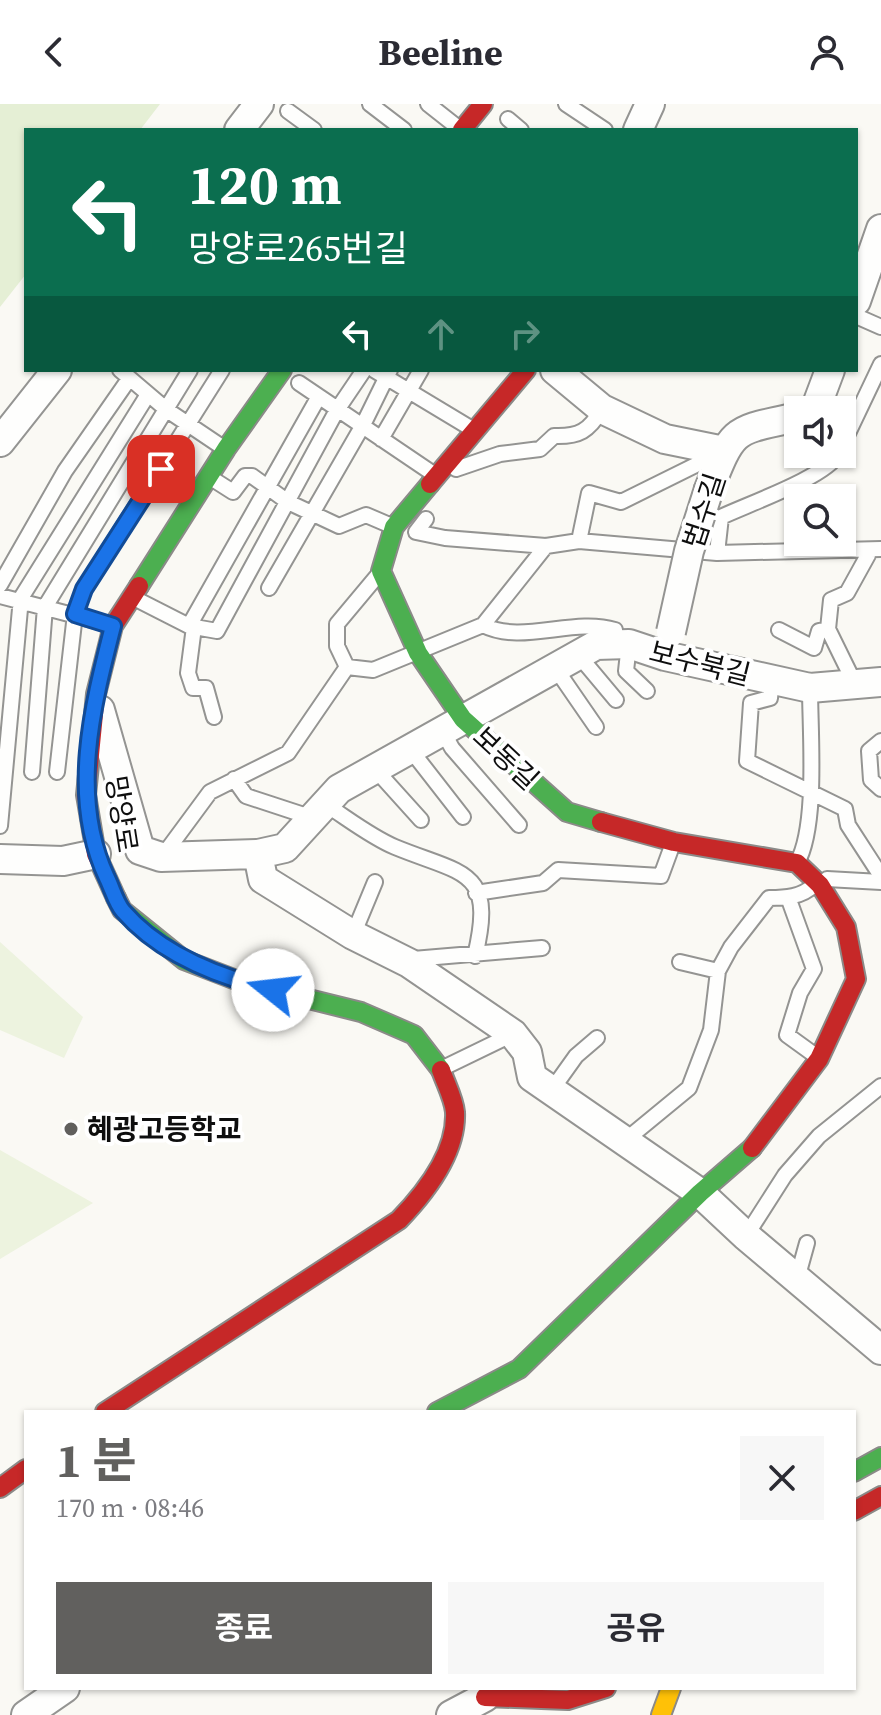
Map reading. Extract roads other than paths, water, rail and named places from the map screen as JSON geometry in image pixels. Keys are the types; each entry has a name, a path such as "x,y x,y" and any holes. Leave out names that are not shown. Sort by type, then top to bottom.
{"main road":[{"path":"464,128 483,104"},
{"name":"망양로","path":"108,1410 399,1220 428,1189 449,1141 455,1111 441,1069 414,1035 361,1012 244,983 184,960 122,910 96,854 86,795 96,694 113,626 226,449 281,372"},
{"path":"381,571 394,527 524,372"},
{"name":"보동길","path":"381,571 453,724 567,812 674,842 797,863"},
{"path":"441,1410 519,1369 700,1193 755,1146 819,1059 862,982 846,927 819,884 797,863"},
{"path":"856,1471 881,1457"},
{"path":"0,1488 24,1470"},
{"path":"856,1510 881,1496"},
{"path":"488,1693 568,1700 600,1690"},
{"path":"661,1715 670,1690"},
{"path":"488,1693 514,1715"}],"street":[{"path":"241,128 259,104"},
{"path":"639,128 650,104"},
{"path":"858,295 881,229"},
{"path":"0,442 55,372"},
{"path":"557,372 602,409 665,439 724,451"},
{"path":"820,396 829,372"},
{"name":"법수길","path":"668,644 703,552 709,489 724,451 733,436 746,427 784,420"},
{"name":"보수북길","path":"161,857 258,854 285,848 339,789 596,645 668,644 772,680 810,688 874,684"},
{"path":"96,694 140,850 161,857"},
{"path":"0,859 63,861 96,854"},
{"path":"258,854 263,879 353,935 409,963 513,1034 527,1052 532,1077 627,1139 700,1193 881,1350"},
{"path":"26,1715 62,1690"},
{"path":"451,1715 488,1693"}],"lane":[{"path":"370,104 401,128"},
{"path":"428,104 459,128"},
{"path":"566,104 602,128"},
{"path":"288,111 311,128"},
{"path":"508,119 519,128"},
{"path":"858,317 881,327"},
{"path":"856,417 881,364"},
{"path":"32,772 45,607 189,372"},
{"path":"57,772 75,614 84,589 221,372"},
{"path":"130,596 191,626 217,631 337,410 363,372"},
{"path":"381,439 420,372"},
{"path":"269,588 363,425 383,373 407,392 475,431"},
{"path":"0,585 124,375 147,396 226,449"},
{"path":"299,383 437,473 462,468 500,454 540,449 554,436 575,437 593,424 602,409"},
{"path":"0,826 21,598 147,396"},
{"path":"214,717 206,688 193,688 188,673 191,626 292,439 318,398"},
{"path":"579,541 589,493 621,502 724,451"},
{"path":"452,486 462,468"},
{"path":"703,552 721,517 816,468"},
{"path":"209,477 233,492 245,476 252,476 288,502 339,526 366,515 394,527"},
{"path":"434,509 416,532 445,538 546,546 579,541 703,552 874,549"},
{"path":"347,667 373,670 483,625 546,546"},
{"path":"828,629 831,600 847,593 874,549"},
{"path":"347,667 337,646 337,624 381,571"},
{"path":"0,596 21,598 113,626"},
{"name":"보수북길","path":"483,625 498,633 597,624 615,630 623,644 626,671 647,691"},
{"name":"보수북길","path":"779,630 814,648 819,631 828,629 874,684"},
{"path":"568,663 616,700"},
{"path":"568,663 596,727"},
{"path":"161,857 210,792 288,753 347,667"},
{"name":"보수북길","path":"772,680 770,698 751,703 747,761 810,791"},
{"path":"797,863 805,849 810,791 810,688"},
{"path":"453,724 452,748 519,825"},
{"path":"881,741 869,751 871,780 881,789"},
{"path":"410,749 463,817"},
{"path":"375,769 421,820"},
{"path":"234,779 246,796 319,811 392,846 463,871 482,902 483,920 475,956"},
{"path":"810,791 845,809 848,825 881,879"},
{"path":"476,893 543,883 558,870 661,876 674,842"},
{"path":"627,1139 689,1088 711,1030 718,971 731,947 769,898 807,892 827,879 881,879"},
{"path":"353,935 375,882"},
{"path":"788,897 814,969 800,993 787,1035 819,1059"},
{"path":"409,963 413,959 542,948"},
{"path":"680,962 718,971"},
{"path":"441,1069 513,1034"},
{"path":"551,1091 576,1056 597,1038"},
{"path":"746,1236 785,1175 819,1136 881,1086"},
{"path":"797,1279 807,1243"}],"place":[{"name":"혜광고등학교","path":"71,1129"}]}
